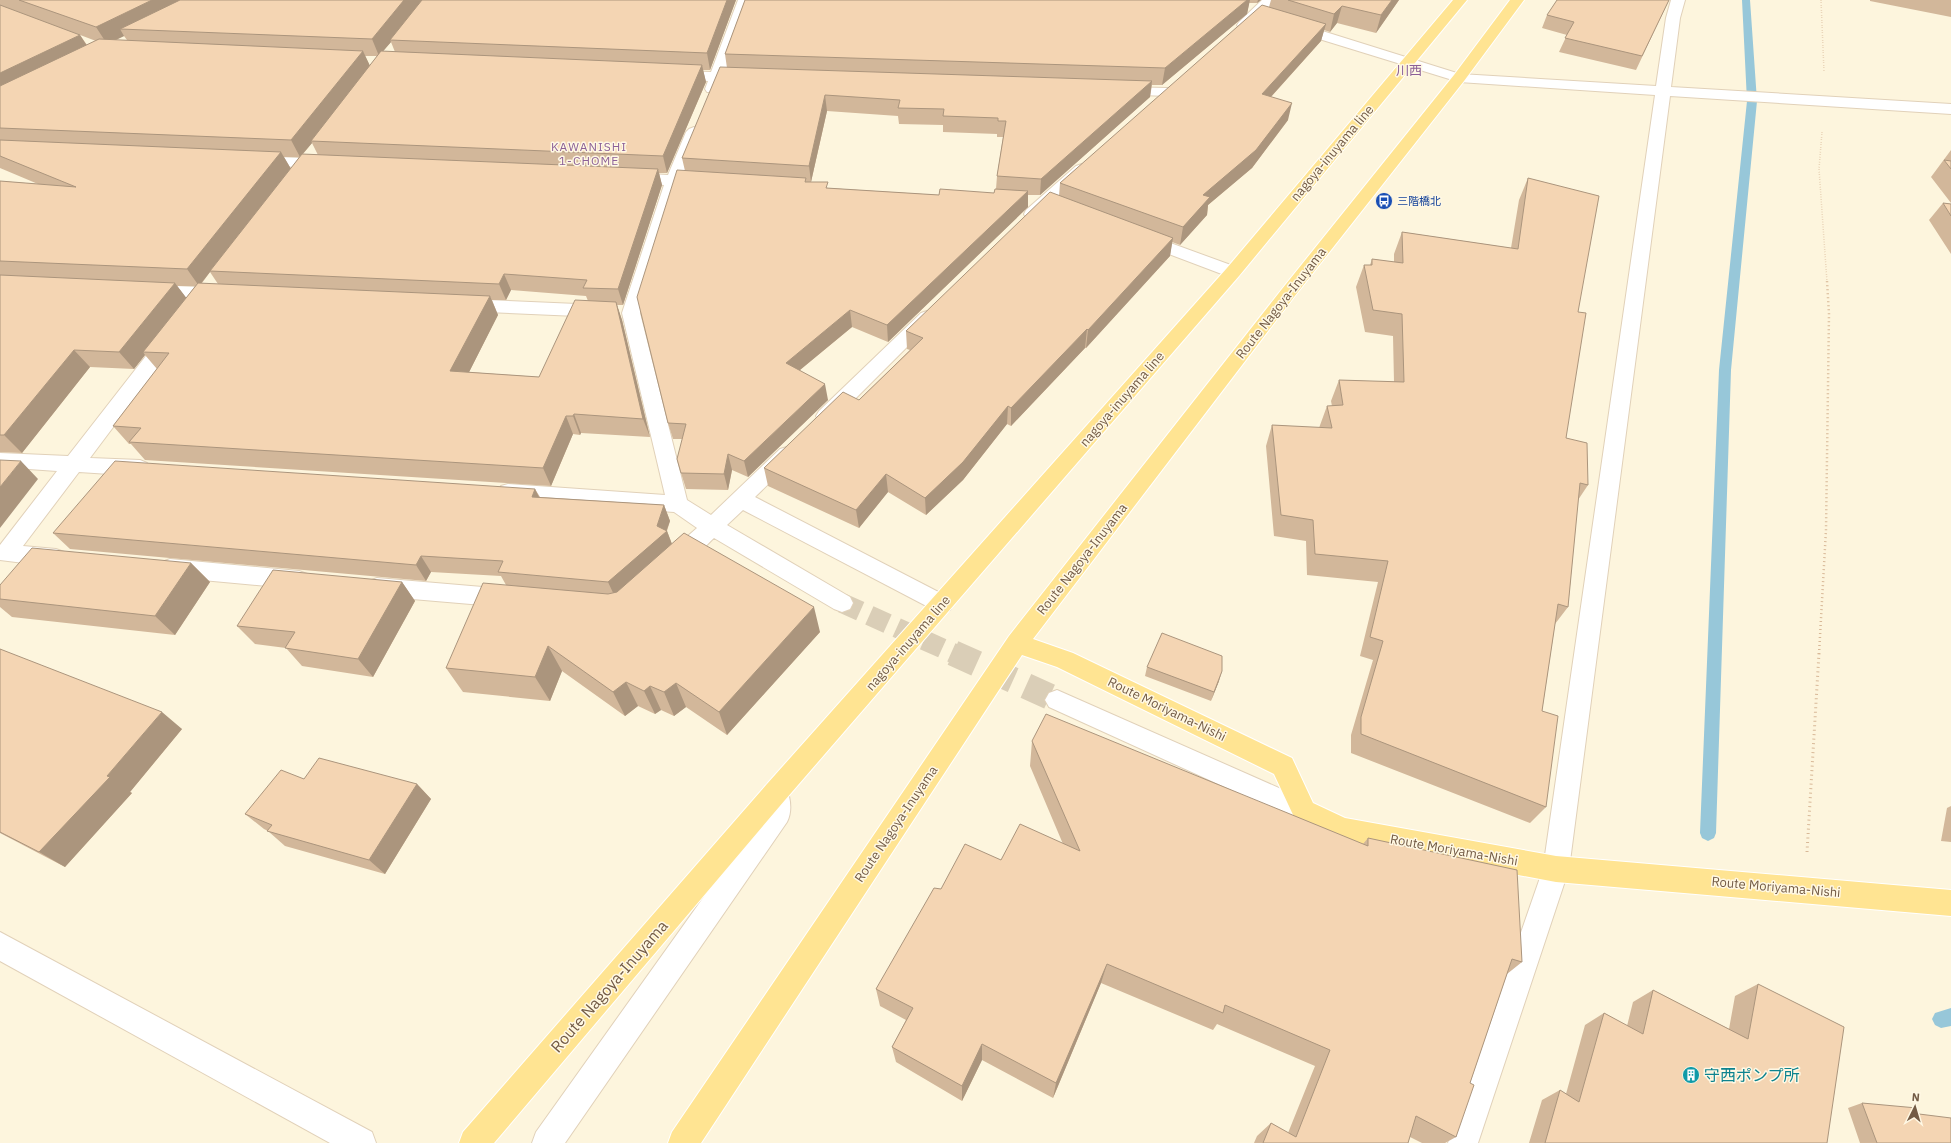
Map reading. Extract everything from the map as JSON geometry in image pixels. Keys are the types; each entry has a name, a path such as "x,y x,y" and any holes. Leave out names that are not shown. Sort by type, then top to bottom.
{"main road":[{"name":"nagoya-inuyama line","path":"776,792 1233,272 1460,0"},
{"name":"Route Nagoya-Inuyama","path":"683,1143 1017,643 1288,293 1459,78 1518,0"},
{"name":"Route Moriyama-Nishi","path":"1017,643 1066,660 1283,766 1304,811 1342,830 1556,869 1805,889 1951,903"},
{"name":"Route Nagoya-Inuyama","path":"474,1143 776,792"}],"street":[{"path":"678,504 631,313 674,180 717,76 745,0"},
{"path":"1463,1143 1556,869 1673,18 1678,0"},
{"path":"1232,35 1261,10"},
{"path":"1286,24 1459,78 1951,109"},
{"path":"662,74 756,78"},
{"path":"1112,90 1173,87 1149,108"},
{"path":"293,182 321,145"},
{"path":"1023,224 1052,204 1092,160"},
{"path":"244,161 339,165"},
{"path":"618,177 721,183"},
{"path":"1022,200 1052,204"},
{"path":"1131,234 1233,272"},
{"path":"76,560 6,554 73,464 220,274"},
{"path":"134,290 237,294"},
{"path":"450,304 631,313"},
{"path":"814,428 938,306"},
{"path":"660,573 712,527 797,444"},
{"path":"0,460 161,469"},
{"path":"487,491 678,504 712,527 842,603"},
{"path":"740,499 942,604"},
{"path":"147,566 321,582"},
{"path":"360,585 526,600"},
{"path":"1057,700 1304,811"},
{"path":"547,1143 778,814 776,792"},
{"path":"0,946 361,1143"}],"path":[{"path":"1805,889 1826,530 1829,314 1819,169 1824,101 1821,0"}],"building":[{"path":"19,0 152,0 96,27"},
{"path":"180,0 404,0 372,39 120,29"},
{"path":"422,0 727,0 707,53 390,40"},
{"path":"745,0 1247,0 1165,68 725,54"},
{"path":"1288,0 1392,0 1381,15 1342,6 1334,14"},
{"path":"1557,0 1669,0 1642,56 1565,38 1574,22 1547,15"},
{"path":"0,5 80,35 0,73"},
{"path":"1262,5 1326,24 1262,94 1292,103 1256,150 1203,195 1210,197 1183,227 1060,183"},
{"path":"99,39 363,51 291,140 0,128 0,86"},
{"path":"381,51 702,65 663,156 311,141"},
{"path":"720,67 1152,81 1041,179 997,176 1006,121 998,121 998,118 943,116 944,109 898,108 900,100 825,95 809,166 682,158"},
{"path":"0,140 281,152 187,269 0,261 0,181 76,187 0,156"},
{"path":"302,154 658,169 618,289 583,288 587,280 504,274 499,284 210,271"},
{"path":"1944,160 1951,161 1951,169"},
{"path":"677,170 806,178 805,182 828,182 826,188 939,195 940,189 994,193 995,189 1028,191 887,325 850,310 786,363 825,384 744,461 728,454 724,474 681,473 677,459 686,424 668,423 637,297"},
{"path":"1528,178 1599,196 1578,312 1586,313 1566,438 1587,443 1588,485 1580,483 1568,607 1558,604 1542,711 1558,716 1546,807 1361,734 1361,717 1383,641 1370,637 1388,561 1315,554 1313,520 1281,515 1272,425 1332,428 1327,406 1343,405 1339,380 1404,382 1402,314 1373,310 1364,265 1372,265 1372,259 1403,263 1402,232 1518,249"},
{"path":"1050,192 1173,238 1088,330 1087,329 1011,408 1008,406 963,462 925,498 886,474 856,510 764,468 843,392 859,400 923,338 906,331"},
{"path":"1943,203 1951,204 1951,216"},
{"path":"0,275 175,283 119,352 74,350 4,435 0,435"},
{"path":"198,283 490,296 450,371 539,377 575,300 616,302 643,419 574,414 573,416 566,416 543,468 129,442 141,428 113,426 169,353 143,352"},
{"path":"0,460 21,461 0,487"},
{"path":"115,461 535,489 532,497 664,505 657,526 667,531 608,582 498,572 503,561 421,556 416,565 53,533"},
{"path":"684,533 814,607 719,712 676,683 664,692 650,686 644,691 626,682 613,692 548,646 535,677 446,668 483,583 608,594 617,592"},
{"path":"32,548 191,563 155,616 0,599 0,585"},
{"path":"273,570 402,582 358,659 285,648 295,632 237,626"},
{"path":"1162,633 1222,656 1222,671 1214,692 1147,667"},
{"path":"0,649 162,712 107,776 110,777 39,852 0,832"},
{"path":"1046,714 1368,846 1368,838 1517,870 1522,962 1512,959 1470,1083 1474,1085 1456,1137 1416,1116 1408,1143 1263,1143 1271,1123 1296,1137 1330,1050 1225,1005 1223,1013 1107,964 1056,1083 982,1044 962,1086 892,1047 913,1008 876,989 934,888 941,889 965,844 1001,860 1020,824 1080,851 1032,741"},
{"path":"319,758 417,784 369,860 267,831 272,825 245,814 281,770 304,779"},
{"name":"守西ポンプ所","path":"1758,984 1844,1027 1827,1143 1545,1143 1560,1090 1579,1102 1604,1013 1643,1034 1653,990 1748,1039"},
{"path":"1862,1103 1917,1108 1919,1114 1951,1118 1951,1143 1877,1143"}],"waterway":[{"path":"1708,833 1725,370 1752,101 1746,0"},
{"path":"1941,1019 1951,1017"}],"tunnel":[{"path":"842,603 955,654"},
{"path":"953,653 1057,700"}],"place":[{"name":"三階橋北","path":"1384,201"},
{"name":"守西ポンプ所","path":"1691,1075"}],"district":[{"name":"川西","path":"1409,70"},
{"name":"KAWANISHI 1-CHOME","path":"589,153"}]}
